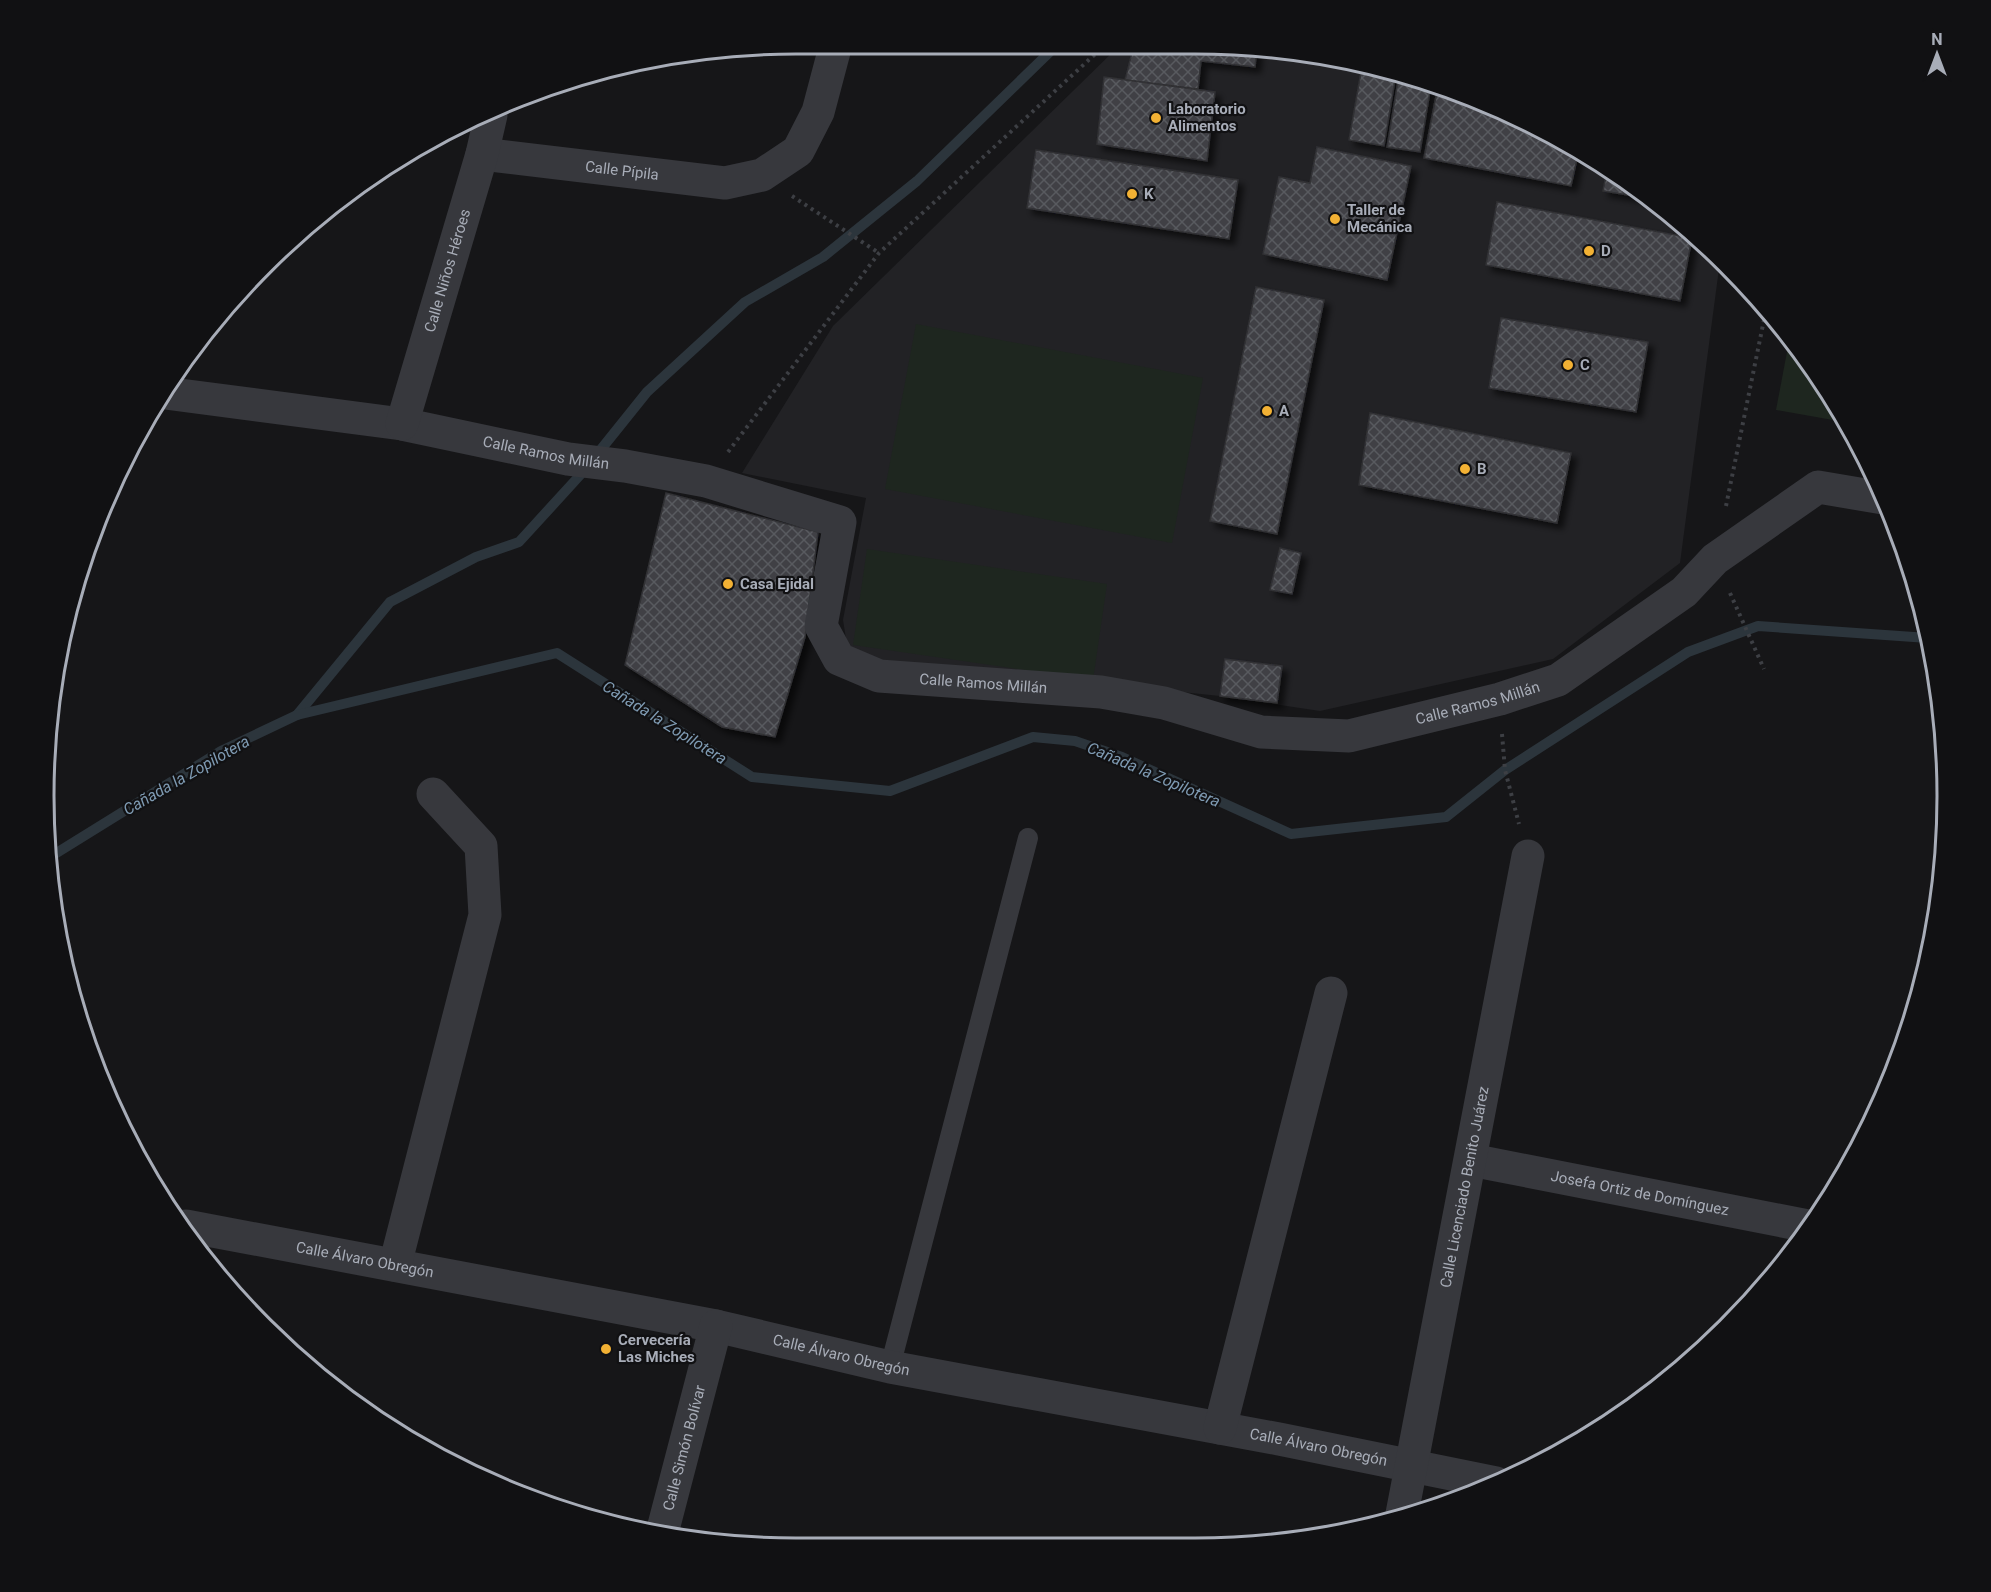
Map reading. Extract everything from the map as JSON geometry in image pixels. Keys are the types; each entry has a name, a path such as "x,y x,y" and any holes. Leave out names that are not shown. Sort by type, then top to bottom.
{"street":[{"path":"762,175 798,152 818,112 833,54"},
{"name":"Calle Niños Héroes","path":"402,424 482,154 490,121"},
{"name":"Calle Pípila","path":"482,154 725,183 762,175"},
{"name":"Calle Ramos Millán","path":"173,394 402,424 568,459 625,466 706,481 840,522 820,626 839,659 879,676 1101,692 1164,704 1261,732 1349,736 1500,699 1558,680 1684,592 1715,559 1818,487 1874,496"},
{"path":"395,1265 485,915 481,846 433,794"},
{"name":"Calle Licenciado Benito Juárez","path":"1403,1508 1528,856"},
{"path":"1220,1428 1331,993"},
{"name":"Josefa Ortiz de Domínguez","path":"1471,1160 1800,1225"},
{"name":"Calle Álvaro Obregón","path":"192,1227 716,1326 890,1367 1220,1428 1483,1480"},
{"name":"Calle Simón Bolívar","path":"665,1526 716,1326"}],"lane":[{"path":"890,1367 1028,838"}],"path":[{"path":"706,481 879,253 1095,54"},
{"path":"762,175 879,253"},
{"path":"1764,320 1715,559 1764,669"},
{"path":"1500,699 1505,770 1528,856"}],"shaded area":[{"path":"1111,54 1195,54 1292,60 1340,68 1434,93 1479,110 1566,153 1647,207 1719,270 1680,563 1553,659 1320,711 1220,696 865,659 848,651 843,620 866,498 742,473 833,326"},
{"path":"916,324 1203,378 1172,543 885,489"},
{"path":"1788,349 1835,420 1776,410"},
{"path":"867,549 1107,584 1093,680 853,645"}],"building":[{"path":"1132,54 1256,57 1255,67 1201,61 1198,89 1125,80"},
{"path":"1361,73 1395,81 1384,146 1349,140"},
{"name":"Laboratorio Alimentos","path":"1104,77 1215,92 1207,161 1097,144"},
{"path":"1398,82 1430,92 1420,152 1387,147"},
{"path":"1436,94 1479,110 1577,160 1571,186 1424,158"},
{"name":"Taller de Mecánica","path":"1317,147 1411,166 1387,280 1263,254 1279,177 1310,183"},
{"name":"K","path":"1036,150 1238,180 1229,239 1027,208"},
{"path":"1605,178 1631,195 1603,191"},
{"name":"D","path":"1497,202 1682,236 1691,244 1680,301 1486,265"},
{"name":"A","path":"1256,287 1324,300 1277,534 1210,521"},
{"name":"C","path":"1501,318 1648,342 1636,412 1489,388"},
{"name":"B","path":"1370,413 1571,453 1557,523 1359,485"},
{"name":"Casa Ejidal","path":"666,493 818,532 805,637 775,737 722,727 625,665"},
{"path":"1280,548 1301,553 1292,594 1270,590"},
{"path":"1225,659 1282,666 1277,703 1220,696"}],"waterway":[{"path":"297,715 390,602 476,557 519,542 582,473 647,392 745,302 823,257 917,181 1048,54"},
{"name":"Cañada la Zopilotera","path":"57,853 221,751 297,715 557,653 752,777 890,791 1033,737 1075,741 1122,757 1291,834 1446,817 1505,770 1688,652 1758,626 1920,637"}],"place":[{"name":"Laboratorio Alimentos","path":"1156,118"},
{"name":"K","path":"1132,194"},
{"name":"Taller de Mecánica","path":"1335,219"},
{"name":"D","path":"1589,251"},
{"name":"C","path":"1568,365"},
{"name":"A","path":"1267,411"},
{"name":"B","path":"1465,469"},
{"name":"Casa Ejidal","path":"728,584"},
{"name":"Cervecería Las Miches","path":"606,1349"}]}
